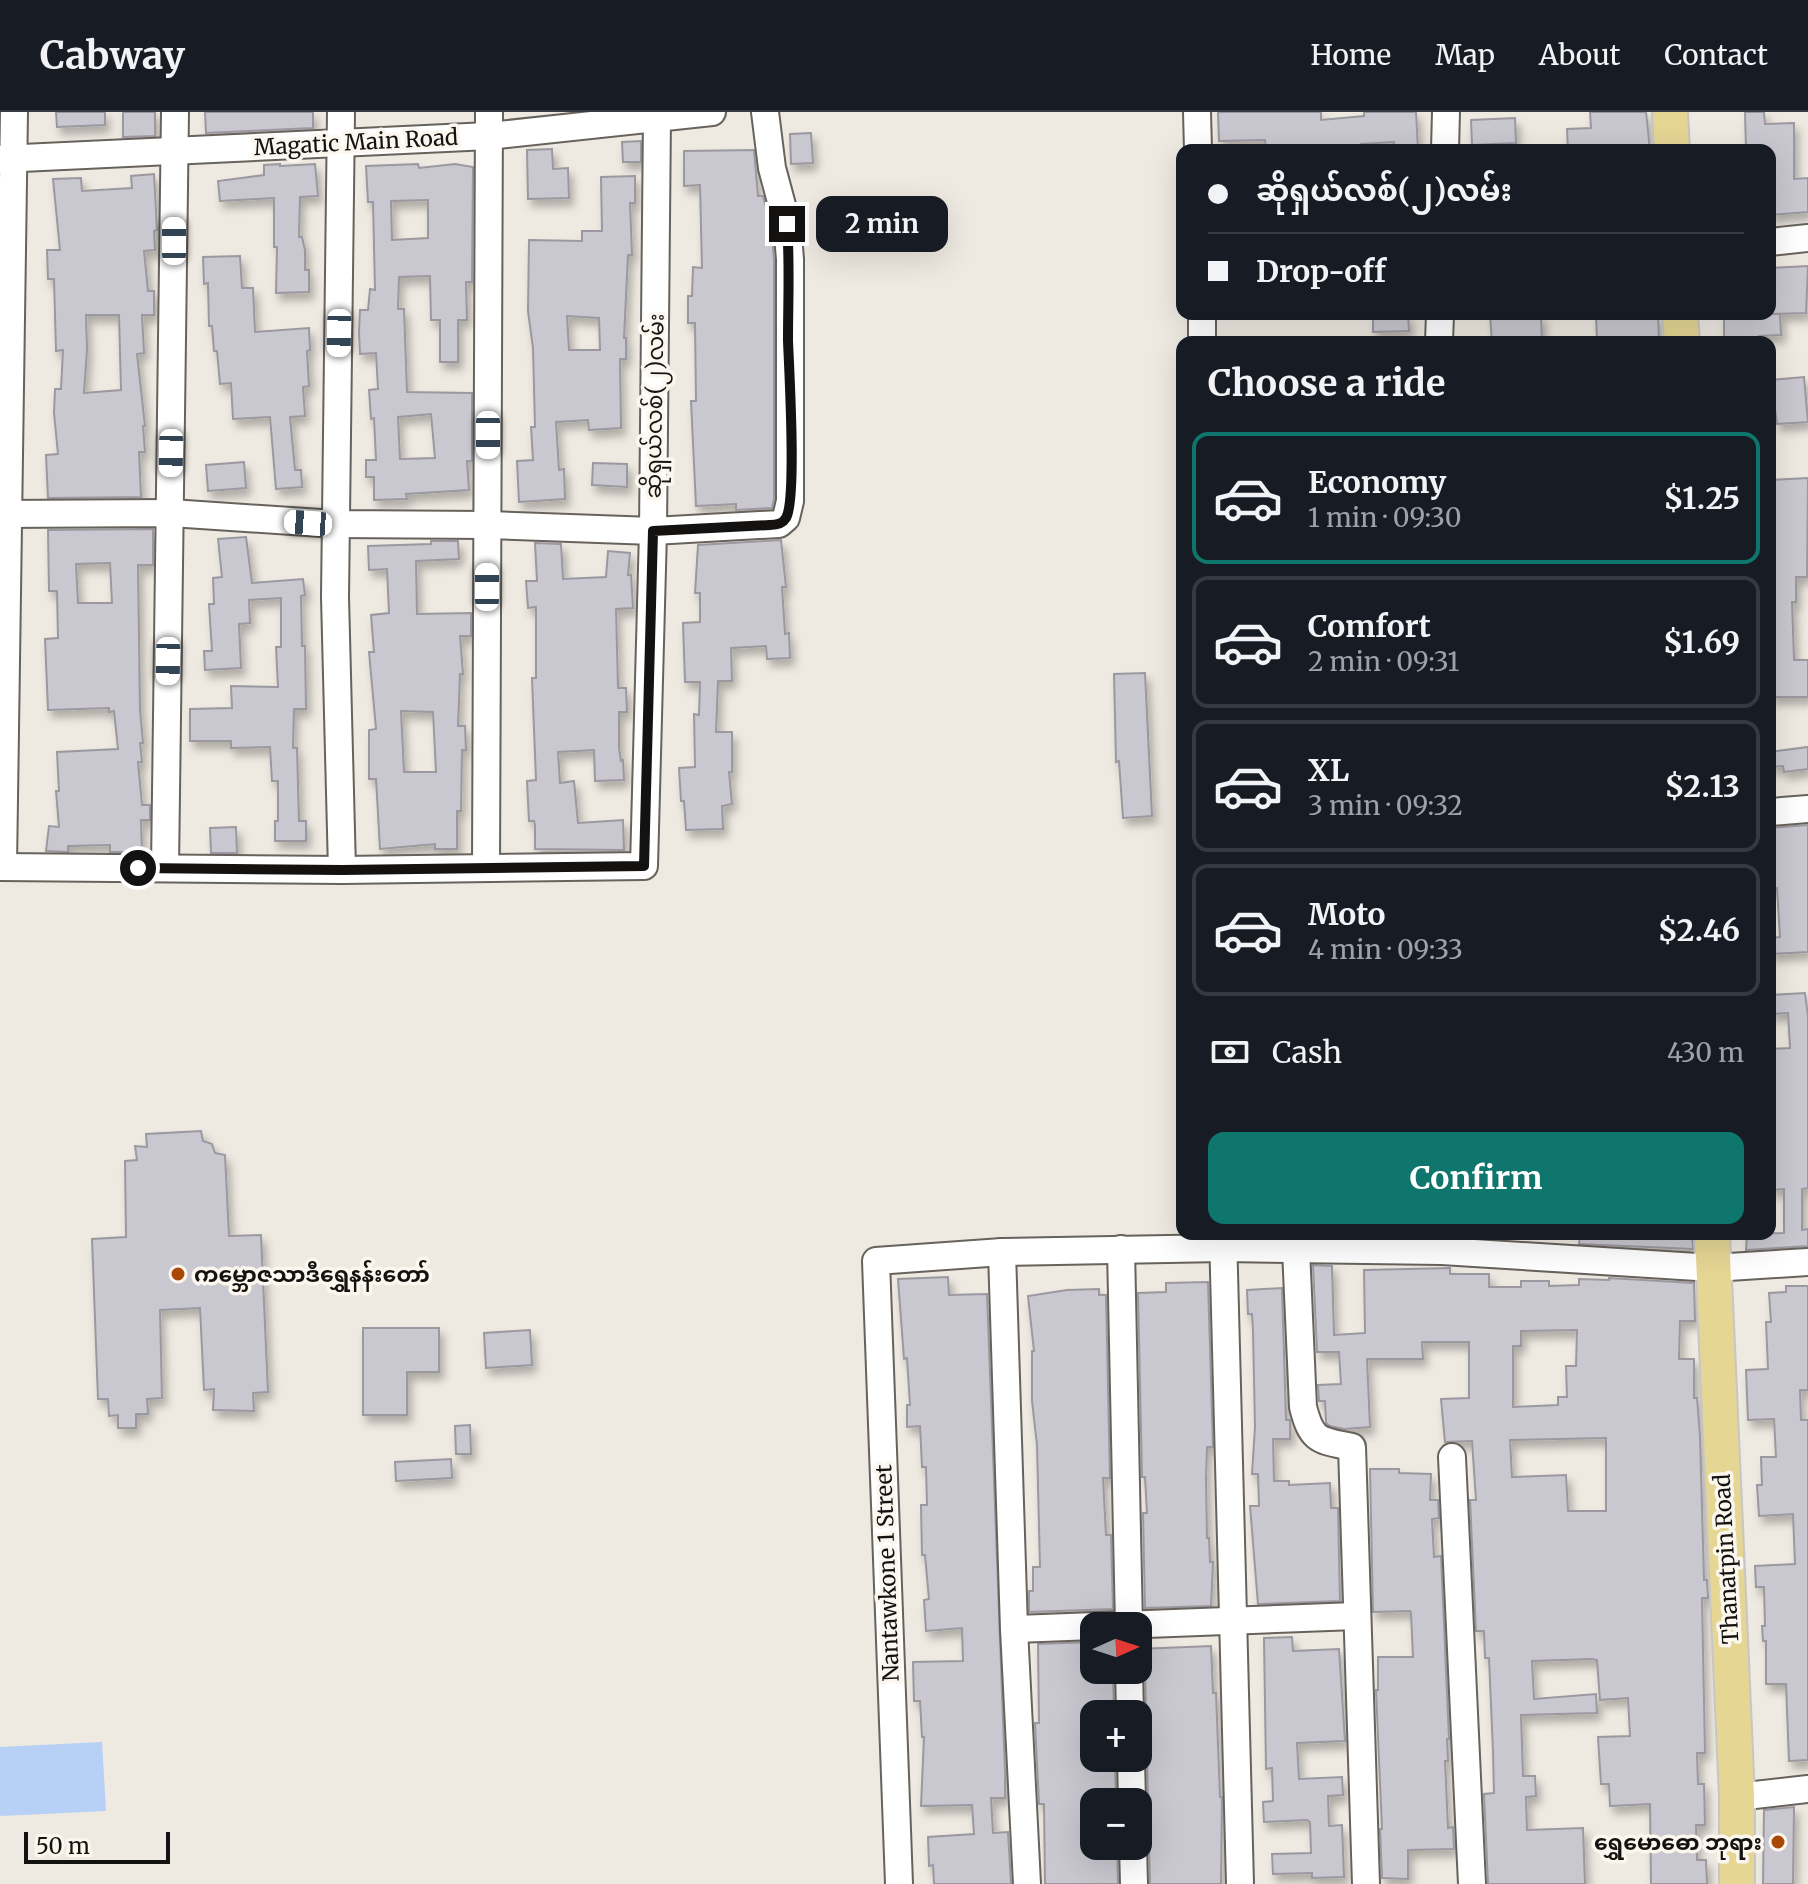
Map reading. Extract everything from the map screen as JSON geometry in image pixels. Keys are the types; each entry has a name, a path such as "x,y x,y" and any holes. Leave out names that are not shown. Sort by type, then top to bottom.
{"main road":[{"path":"1670,112 1672,144"},
{"name":"Thanatpin Road","path":"1712,1240 1737,1797 1737,1884"}],"street":[{"path":"2,867 7,158 14,112"},
{"path":"165,868 175,112"},
{"path":"341,112 335,597 342,870"},
{"name":"Magatic Main Road","path":"7,158 341,142 489,124 712,112"},
{"path":"4,514 171,513 336,524 653,531 779,524 786,518 790,501 790,259 787,224 772,168 765,112"},
{"path":"1197,112 1198,144"},
{"path":"1445,144 1446,112"},
{"name":"ဆိုရှယ်လစ်(၂)လမ်း","path":"2,867 342,870 644,866 653,531 657,117"},
{"path":"486,868 489,124"},
{"path":"1776,241 1808,238"},
{"path":"1776,812 1808,809"},
{"path":"1027,1884 1014,1629 1002,1252 1121,1249 1223,1241 1296,1249 1404,1242 1713,1268 1808,1262"},
{"path":"1223,1241 1240,1884"},
{"path":"1121,1249 1128,1612"},
{"path":"1296,1249 1303,1407 1309,1429 1323,1441 1352,1447 1366,1884"},
{"name":"Nantawkone 1 Street","path":"899,1884 876,1261 1002,1252"},
{"path":"1452,1457 1472,1884"},
{"path":"1152,1624 1356,1616"},
{"path":"1014,1629 1080,1627"},
{"path":"1737,1797 1808,1789"},
{"path":"1133,1860 1134,1884"}],"water":[{"path":"102,1742 106,1811 0,1816 0,1747"}],"building":[{"path":"56,112 105,112 105,125 57,127"},
{"path":"123,112 155,112 155,136 123,137"},
{"path":"205,112 313,112 313,128 206,133"},
{"path":"1218,112 1321,112 1321,120 1364,116 1364,112 1416,112 1418,144 1219,141"},
{"path":"1590,112 1646,112 1649,144 1568,144 1567,129 1591,128"},
{"path":"1745,112 1764,112 1765,124 1794,123 1794,179 1808,178 1808,212 1776,215 1776,144 1746,144"},
{"path":"1515,118 1516,143 1472,144 1471,120"},
{"path":"811,133 813,163 791,164 790,134"},
{"path":"641,141 641,162 623,162 622,142"},
{"path":"552,149 553,169 568,168 569,198 528,199 527,150"},
{"path":"754,150 758,196 763,196 771,227 774,260 774,499 772,508 736,510 736,504 696,506 691,401 696,401 695,323 688,323 688,296 692,296 693,267 702,268 700,185 684,186 684,151"},
{"path":"315,164 318,196 300,197 299,237 302,237 305,250 305,270 309,270 309,292 276,293 274,198 220,201 218,181 264,175 264,165"},
{"path":"418,164 419,168 455,164 473,167 472,282 466,282 467,320 458,320 458,362 440,362 440,320 431,320 430,276 399,277 398,309 404,309 407,392 472,393 472,461 467,461 469,490 406,494 407,499 374,500 374,477 366,477 366,460 376,460 369,390 378,389 376,353 360,354 360,310 368,310 370,289 375,290 373,202 368,202 366,166","holes":["428,200 428,238 392,240 391,201","431,414 435,458 400,459 398,417"]},
{"path":"154,174 157,230 154,231 155,250 144,251 148,291 154,291 154,315 142,315 144,353 137,354 145,426 145,452 139,452 141,497 48,498 46,455 58,454 55,389 61,389 63,350 56,351 54,279 48,279 47,250 60,250 53,179 81,178 82,191 132,188 131,176","holes":["86,315 119,315 121,390 84,393"]},
{"path":"635,176 635,203 630,203 632,255 628,255 624,338 626,359 620,359 621,428 589,430 588,420 556,422 559,470 564,469 565,499 519,502 517,461 533,460 531,427 535,427 533,348 528,311 529,240 582,241 582,231 602,231 601,177","holes":["567,316 599,318 600,350 569,350"]},
{"path":"240,256 242,288 253,288 255,332 309,328 309,386 303,387 305,416 290,417 295,470 301,470 302,487 276,489 270,417 233,419 231,383 220,384 217,351 214,351 212,326 209,326 208,283 204,284 203,257"},
{"path":"1808,266 1806,313 1776,314 1776,268"},
{"path":"1776,314 1780,314 1781,335 1724,336 1724,320 1776,320"},
{"path":"1373,320 1408,320 1409,331 1373,332"},
{"path":"1490,320 1541,320 1542,336 1492,336"},
{"path":"1596,320 1658,320 1659,336 1597,336"},
{"path":"1804,377 1808,422 1777,424 1776,380"},
{"path":"244,462 246,488 208,491 206,465"},
{"path":"593,463 627,464 627,487 592,485"},
{"path":"1808,478 1807,577 1796,577 1796,602 1792,602 1794,660 1808,660 1808,697 1776,697 1776,480"},
{"path":"153,529 153,565 138,565 143,743 140,743 142,762 138,762 142,805 150,805 150,820 141,820 142,852 110,852 110,845 68,846 68,852 46,851 49,826 59,827 57,752 118,749 114,711 109,712 109,708 48,710 45,639 58,638 57,591 49,591 48,530","holes":["110,563 112,603 78,603 76,564"]},
{"path":"246,537 252,583 303,579 302,646 305,646 306,709 294,709 293,748 297,748 299,821 306,821 306,841 275,841 278,781 272,781 270,747 231,748 231,741 190,741 190,709 232,708 231,686 278,687 276,647 281,647 281,598 249,600 250,623 239,624 241,668 205,670 204,651 212,651 209,604 214,604 213,578 222,577 218,539"},
{"path":"781,540 786,587 782,587 785,634 789,633 790,658 767,659 766,646 731,648 732,681 718,681 716,732 732,732 732,772 729,772 732,804 722,806 723,829 686,830 679,768 695,767 694,714 699,715 700,682 685,682 683,623 700,622 700,593 695,593 698,545"},
{"path":"431,541 458,541 459,559 416,561 417,614 471,613 471,636 460,636 463,674 460,674 458,726 465,726 466,750 462,750 457,849 435,849 435,844 380,849 376,779 369,779 369,730 376,729 369,652 374,652 371,615 389,613 387,569 369,570 368,546 431,544","holes":["401,711 433,712 436,772 404,772"]},
{"path":"535,543 561,544 563,579 606,577 608,551 630,553 628,575 631,575 633,608 616,609 618,688 626,688 627,712 619,712 619,748 624,780 595,781 594,750 558,752 560,783 574,781 578,823 623,820 624,850 535,849 535,825 534,821 529,821 527,781 536,780 532,678 536,678 536,607 528,608 526,581 537,581"},
{"path":"1145,673 1152,816 1123,818 1119,761 1116,762 1114,674"},
{"path":"1808,747 1808,769 1784,772 1783,766 1776,767 1776,751"},
{"path":"1808,825 1808,952 1776,954 1776,937 1780,937 1776,828"},
{"path":"236,827 237,853 211,853 210,828"},
{"path":"1805,993 1808,1017 1808,1188 1802,1189 1802,1230 1808,1229 1808,1246 1746,1250 1747,1240 1776,1240 1776,1233 1784,1233 1784,1189 1776,1190 1776,1049 1790,1048 1788,1013 1776,1014 1776,995"},
{"name":"ကမ္ဘောဇသာဒီရွှေနန်းတော်","path":"201,1131 203,1141 212,1144 215,1153 225,1155 229,1236 261,1235 268,1392 253,1393 254,1411 213,1410 214,1389 204,1390 200,1308 160,1310 162,1398 147,1399 148,1414 136,1414 136,1428 118,1428 118,1415 109,1416 108,1399 98,1399 92,1239 126,1237 125,1161 137,1160 135,1146 147,1147 146,1134"},
{"path":"1579,1240 1692,1240 1693,1249 1579,1244"},
{"path":"1313,1265 1332,1266 1334,1335 1365,1333 1364,1270 1450,1268 1450,1274 1489,1274 1489,1287 1521,1287 1521,1281 1549,1281 1549,1286 1579,1285 1579,1279 1609,1278 1694,1283 1695,1321 1680,1321 1679,1359 1694,1359 1694,1398 1697,1398 1700,1436 1704,1580 1707,1580 1708,1598 1702,1598 1705,1753 1697,1753 1698,1784 1704,1784 1705,1825 1696,1825 1697,1860 1706,1860 1707,1884 1651,1884 1650,1804 1610,1806 1609,1784 1601,1784 1598,1737 1630,1736 1628,1698 1600,1700 1597,1660 1592,1659 1532,1661 1534,1699 1596,1694 1597,1713 1521,1715 1523,1776 1535,1776 1536,1796 1526,1797 1527,1830 1583,1828 1585,1884 1488,1884 1484,1794 1494,1793 1493,1752 1489,1658 1485,1658 1484,1631 1476,1631 1470,1500 1476,1500 1472,1441 1445,1442 1441,1399 1469,1398 1469,1342 1422,1342 1423,1359 1367,1359 1370,1427 1344,1429 1326,1423 1325,1401 1319,1401 1318,1385 1341,1384 1339,1352 1317,1352","holes":["1577,1330 1576,1366 1566,1366 1567,1397 1558,1397 1558,1405 1513,1407 1513,1346 1521,1346 1521,1331","1606,1438 1606,1511 1568,1511 1566,1475 1512,1477 1510,1440"]},
{"path":"948,1277 949,1295 987,1294 1005,1772 1005,1798 991,1798 993,1833 1008,1832 1011,1884 934,1884 933,1865 929,1866 928,1837 974,1834 972,1805 921,1806 924,1737 920,1701 914,1701 913,1662 963,1661 962,1628 926,1631 924,1600 929,1599 925,1555 922,1555 921,1505 927,1505 926,1467 922,1467 920,1426 907,1427 907,1405 910,1405 898,1279"},
{"path":"1208,1282 1213,1447 1207,1447 1206,1479 1207,1538 1210,1562 1213,1562 1211,1606 1145,1608 1143,1513 1147,1513 1145,1477 1142,1477 1138,1293 1166,1292 1166,1283"},
{"path":"1786,1286 1808,1286 1808,1390 1800,1390 1801,1420 1808,1420 1808,1760 1789,1761 1786,1684 1766,1684 1766,1641 1763,1641 1762,1626 1765,1626 1764,1587 1756,1587 1755,1566 1795,1564 1793,1514 1759,1516 1757,1485 1762,1485 1761,1457 1776,1457 1774,1419 1748,1420 1746,1370 1768,1369 1766,1322 1771,1322 1769,1293 1786,1292"},
{"path":"1282,1288 1286,1420 1290,1420 1290,1439 1273,1439 1274,1481 1289,1481 1289,1485 1330,1483 1331,1508 1338,1508 1340,1601 1258,1604 1250,1506 1259,1506 1258,1474 1252,1474 1255,1427 1253,1331 1252,1314 1248,1314 1247,1290"},
{"path":"1099,1289 1099,1295 1106,1295 1110,1478 1103,1478 1106,1535 1111,1535 1113,1609 1029,1612 1033,1567 1040,1567 1037,1445 1032,1401 1034,1351 1028,1296"},
{"path":"363,1328 439,1328 439,1372 407,1372 407,1415 363,1415"},
{"path":"530,1330 532,1365 486,1368 484,1333"},
{"path":"470,1425 471,1454 456,1454 455,1426"},
{"path":"451,1459 452,1478 396,1481 395,1462"},
{"path":"1370,1469 1431,1474 1430,1500 1438,1500 1439,1518 1432,1519 1434,1557 1441,1556 1449,1739 1448,1761 1445,1761 1448,1828 1453,1827 1454,1849 1408,1850 1408,1879 1382,1878 1376,1690 1378,1657 1413,1657 1411,1613 1373,1612"},
{"path":"1292,1637 1293,1651 1339,1649 1345,1741 1297,1743 1299,1779 1342,1777 1343,1795 1328,1796 1329,1826 1342,1825 1344,1877 1312,1878 1312,1873 1273,1874 1272,1854 1311,1853 1310,1822 1307,1820 1264,1822 1263,1802 1273,1801 1272,1768 1266,1769 1264,1638"},
{"path":"1080,1642 1080,1684 1113,1684 1114,1700 1080,1700 1080,1772 1115,1772 1116,1788 1080,1788 1080,1860 1117,1860 1118,1884 1045,1884 1044,1804 1039,1804 1035,1723 1039,1723 1038,1644"},
{"path":"1211,1646 1222,1797 1221,1884 1150,1884 1152,1788 1148,1788 1147,1772 1152,1772 1152,1700 1146,1700 1145,1684 1152,1684 1152,1648"},
{"path":"1794,1807 1793,1884 1763,1884 1764,1810"}],"place":[{"name":"ကမ္ဘောဇသာဒီရွှေနန်းတော်","path":"178,1274"},
{"name":"ရွှေမောဓော ဘုရား","path":"1778,1842"}],"route":[{"path":"138,868 342,870 644,866 653,531 770,525 779,524 786,518 790,501 791,464 790,259 787,224"}]}
